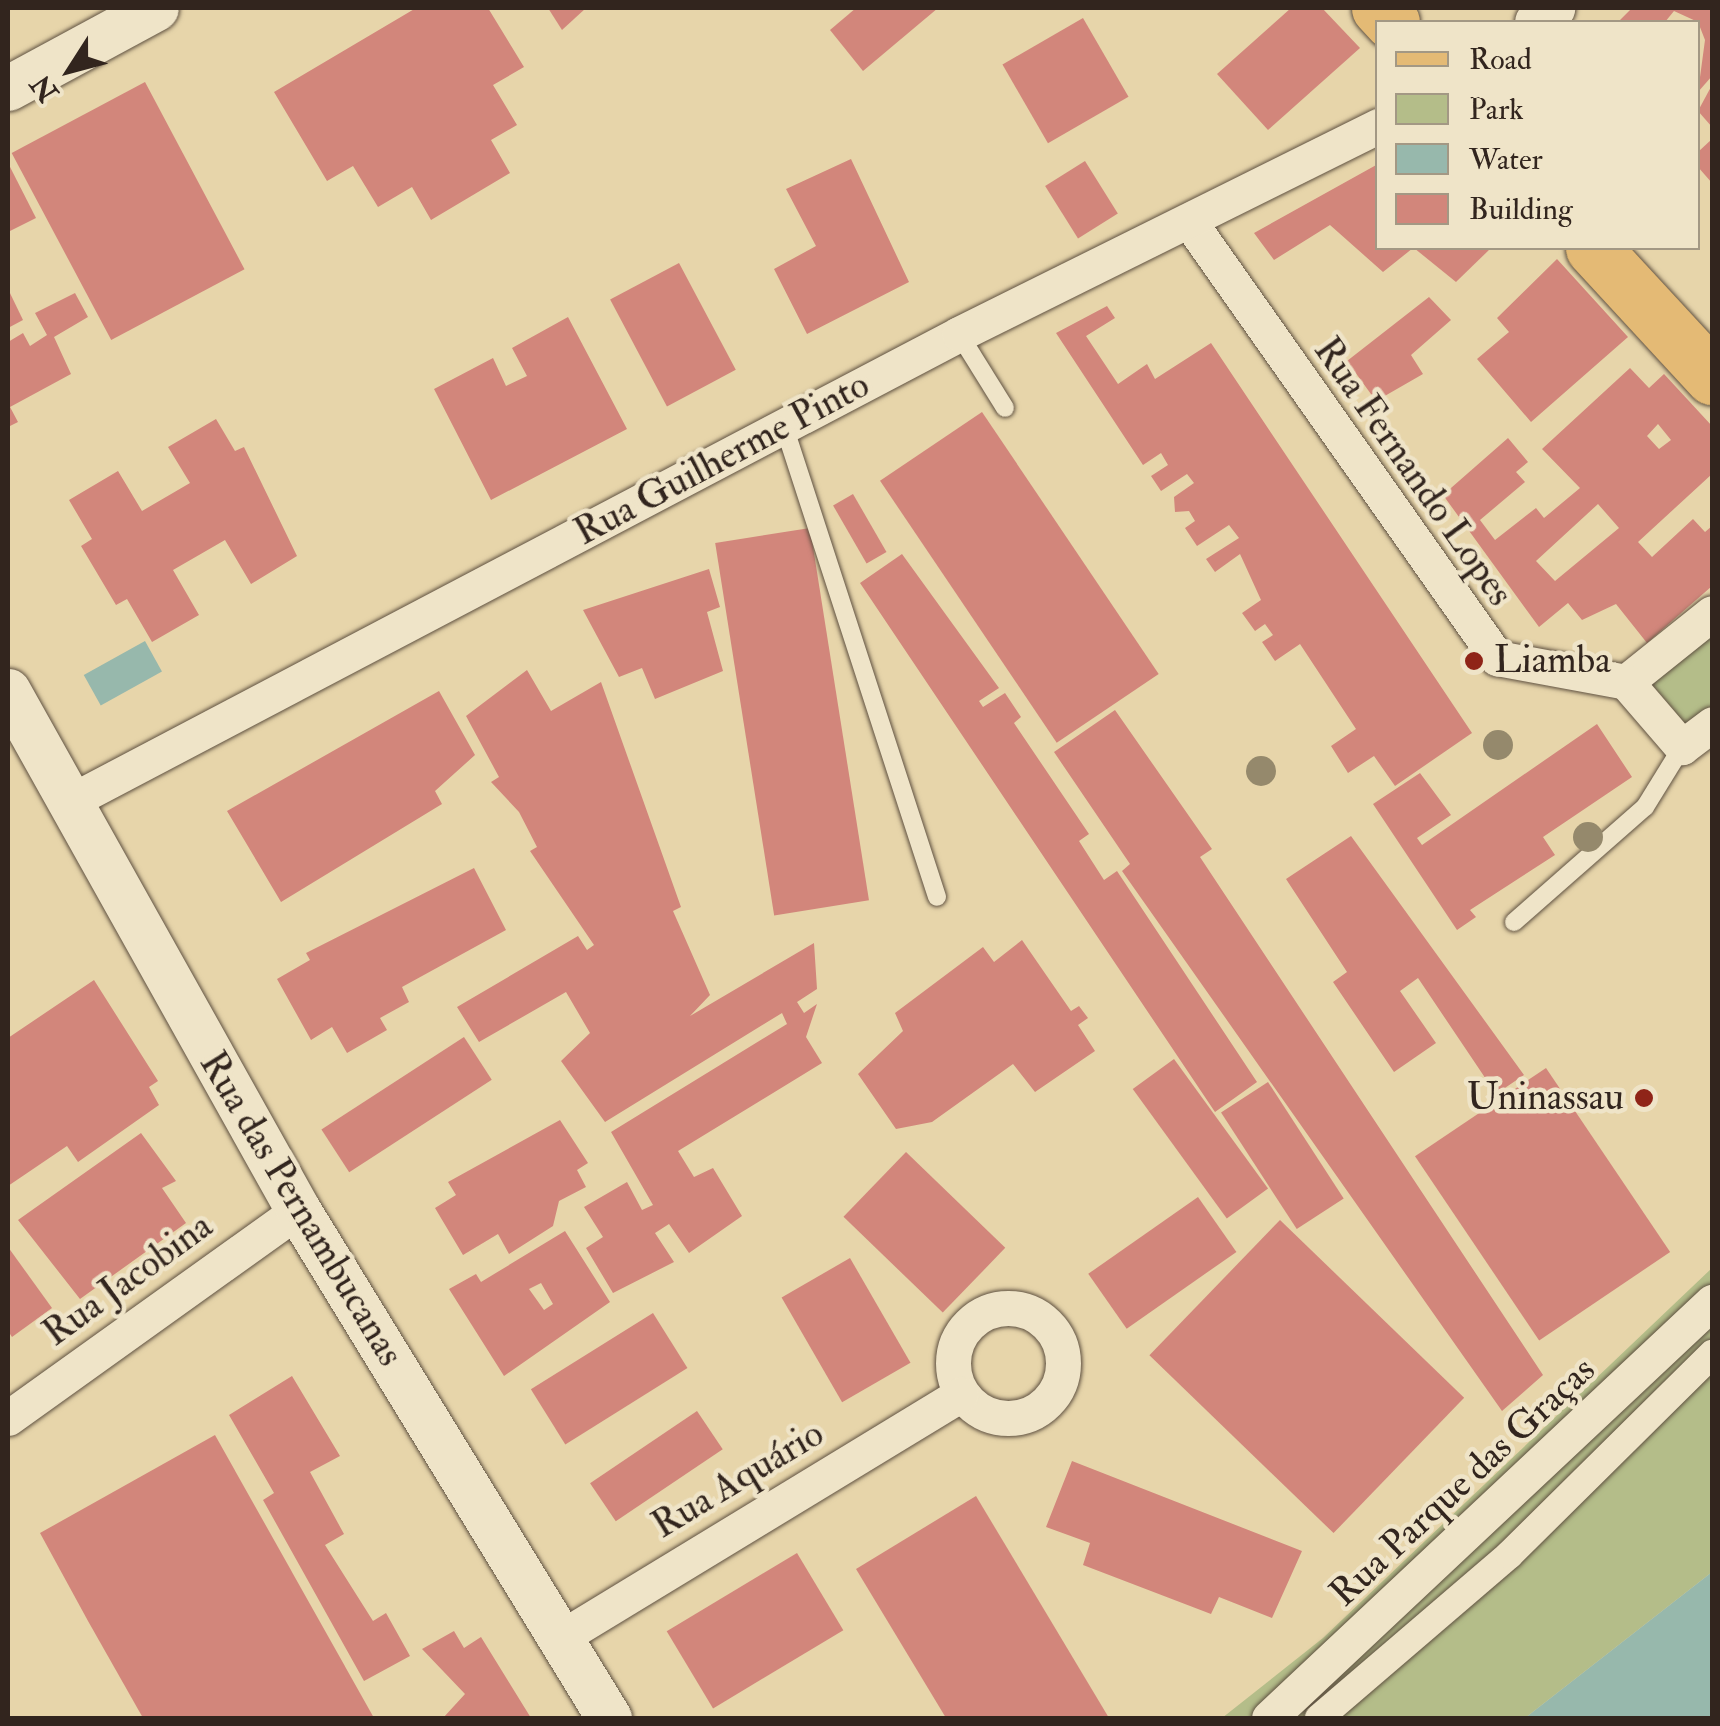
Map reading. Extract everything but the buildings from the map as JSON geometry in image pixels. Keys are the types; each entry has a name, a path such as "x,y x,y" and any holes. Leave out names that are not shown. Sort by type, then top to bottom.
{"main road":[{"path":"1595,250 1712,376"}],"street":[{"path":"8,88 156,8"},
{"name":"Rua Guilherme Pinto","path":"70,802 959,334 1375,128"},
{"name":"Rua Fernando Lopes","path":"1189,221 1479,642 1524,668 1626,682"},
{"path":"1712,612 1626,682 1682,747 1712,724"},
{"name":"Rua das Pernambucanas","path":"8,692 298,1210 609,1718"},
{"name":"Rua Jacobina","path":"8,1418 298,1210"},
{"name":"Rua Parque das Graças","path":"1269,1718 1712,1302"},
{"path":"1319,1718 1509,1554 1712,1354"},
{"name":"Rua Aquário","path":"560,1638 961,1394"}],"lane":[{"path":"959,334 1006,408"},
{"path":"784,426 938,897"},
{"path":"1514,922 1645,807 1682,747"}],"green space":[{"path":"1712,618 1712,706 1687,726 1645,676"},
{"path":"1712,1268 1712,1572 1525,1718 1222,1718 1323,1638"}],"water":[{"path":"145,641 162,672 101,706 84,675"},
{"path":"1712,1572 1712,1718 1525,1718"}],"place":[{"name":"Liamba","path":"1474,661"},
{"name":"Uninassau","path":"1644,1098"}]}
